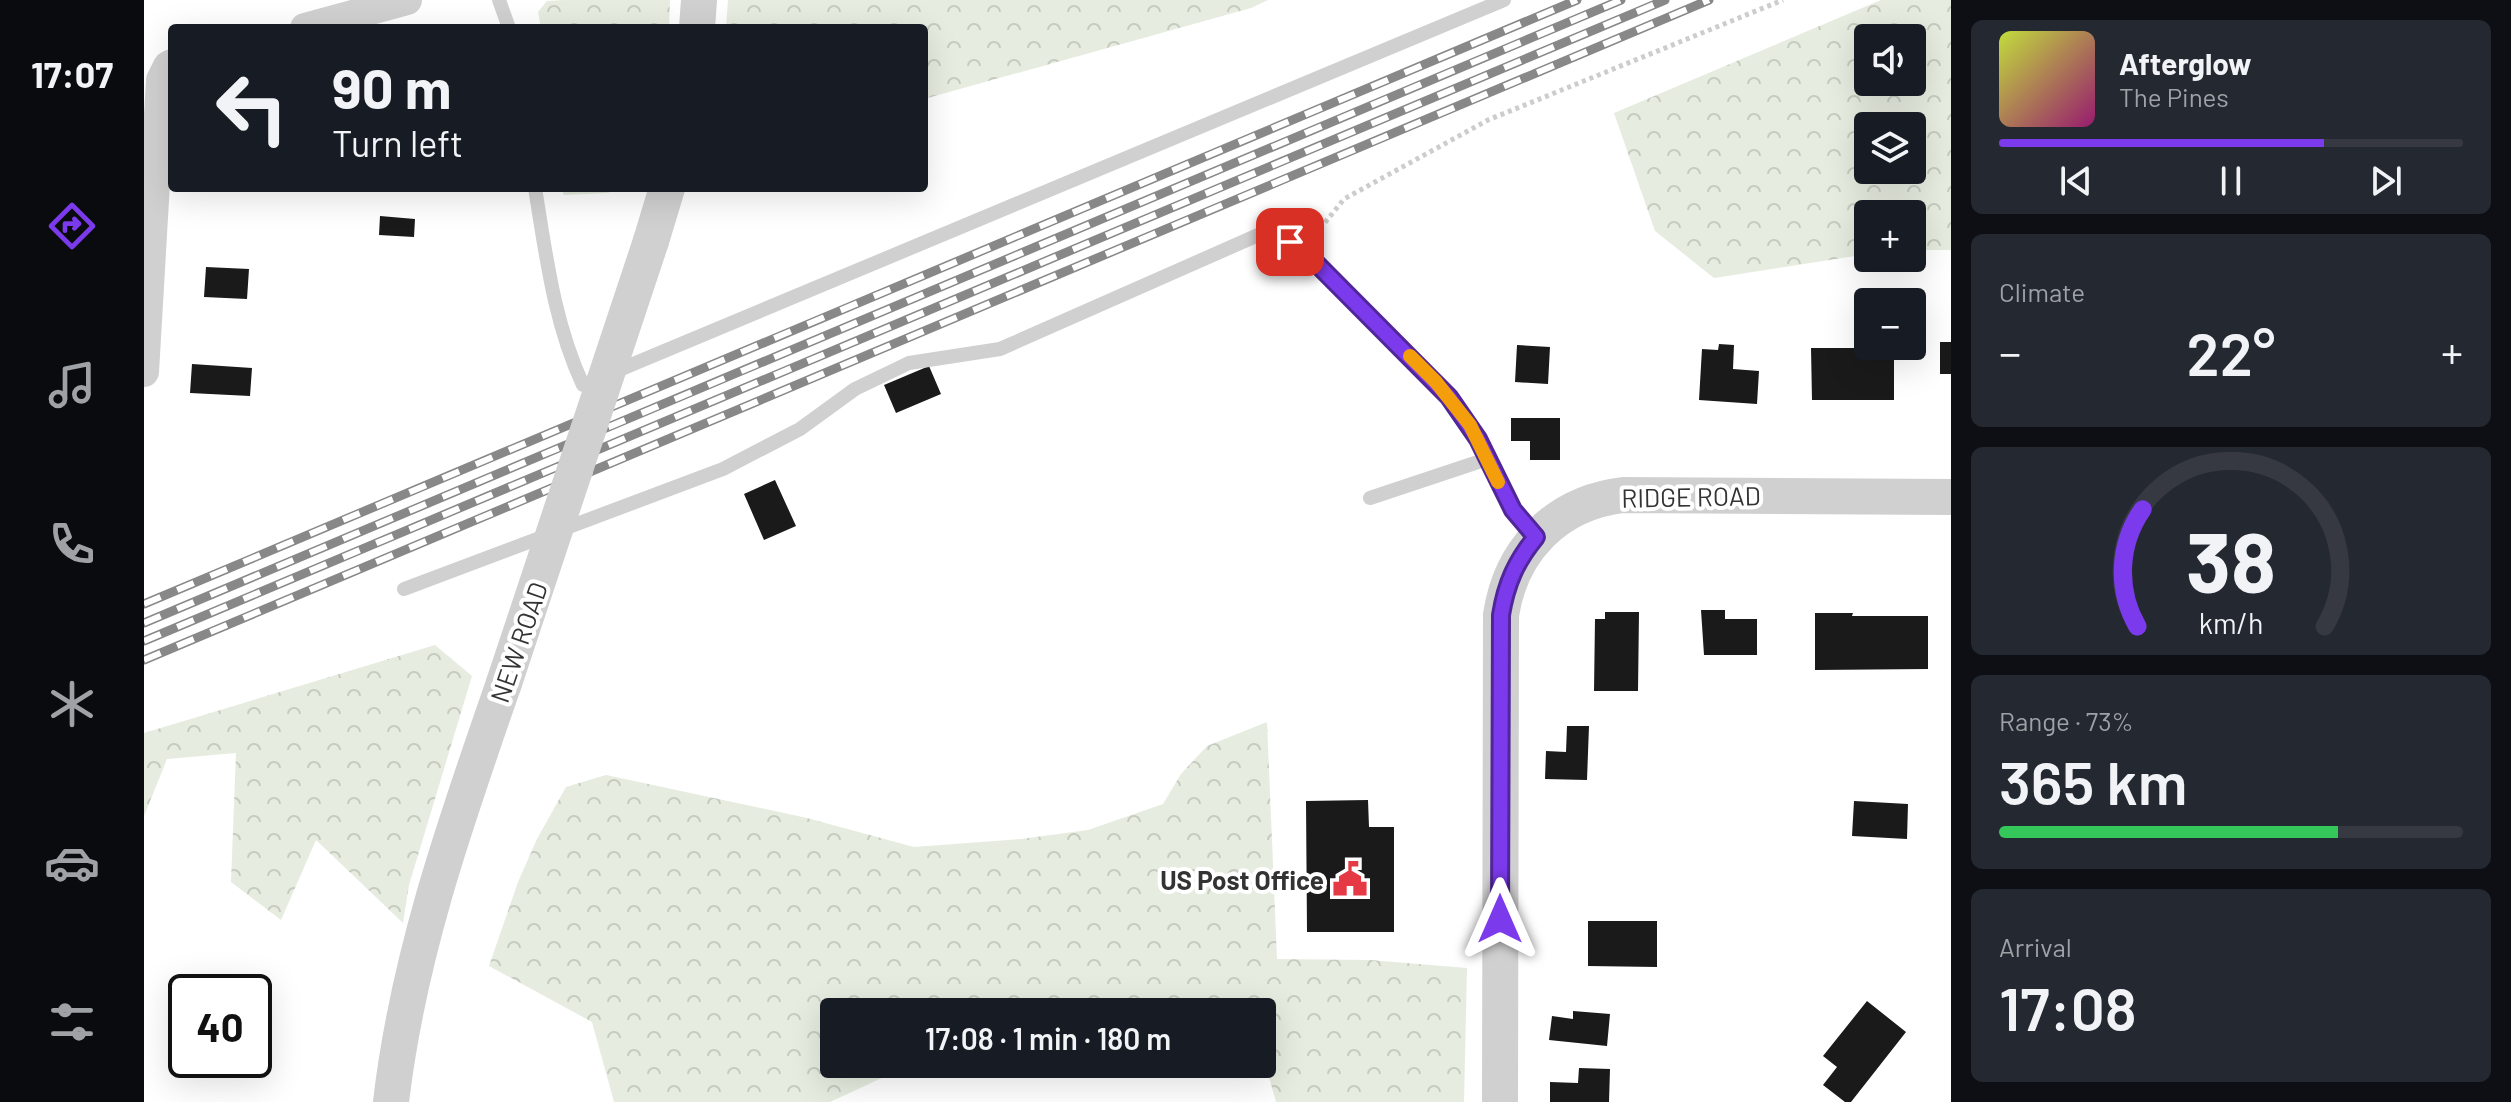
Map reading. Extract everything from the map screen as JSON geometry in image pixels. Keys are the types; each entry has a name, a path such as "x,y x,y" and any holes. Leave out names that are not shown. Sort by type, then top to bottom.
{"street":[{"path":"320,24 407,0"},
{"path":"697,24 699,0"},
{"path":"144,372 160,91 164,72 168,68"},
{"name":"NEW ROAD","path":"391,1102 399,1044 432,897 446,850 666,192"},
{"name":"RIDGE ROAD","path":"1500,1102 1501,615 1511,576 1523,553 1550,524 1572,509 1597,499 1623,495 1951,497"}],"lane":[{"path":"499,0 508,24"},
{"path":"536,192 561,325 568,352 583,385 1504,0"},
{"path":"404,589 723,469 800,429 855,389 909,363 1000,349 1265,232 1277,234 1306,253 1436,382 1470,425 1513,510 1536,537"},
{"path":"1370,498 1487,459"}],"path":[{"path":"1306,253 1319,227 1344,199 1475,127 1783,0"}],"green space":[{"path":"670,0 669,24 540,24 538,12 547,1"},
{"path":"728,0 1268,0 1251,8 928,98 928,24 726,24"},
{"path":"1881,0 1951,0 1951,250 1926,250 1926,200 1854,200 1854,256 1714,278 1655,231 1614,113"},
{"path":"563,192 611,192 607,193 564,195"},
{"path":"435,645 472,676 409,885 403,923 316,840 281,920 231,882 236,753 167,759 144,816 144,733"},
{"path":"1267,722 1277,959 1370,960 1467,968 1464,1102 1276,1102 1269,1078 1276,1078 1276,998 820,998 820,1078 882,1078 830,1102 614,1102 592,1022 489,966 518,882 537,839 566,787 606,775 807,818 914,847 1021,839 1088,830 1163,804 1181,774 1207,746"}],"building":[{"path":"380,216 415,219 414,237 379,235"},
{"path":"206,267 249,269 247,299 204,297"},
{"path":"1940,342 1951,342 1951,374 1940,374"},
{"path":"1719,344 1734,345 1733,369 1759,371 1757,404 1699,400 1702,349 1718,350"},
{"path":"1517,345 1550,347 1548,384 1515,382"},
{"path":"1811,348 1854,348 1854,360 1894,360 1894,400 1812,400"},
{"path":"192,364 252,368 250,396 190,393"},
{"path":"929,366 941,394 896,413 884,385"},
{"path":"1511,418 1560,418 1560,460 1530,460 1530,441 1511,441"},
{"path":"775,480 796,526 764,540 744,494"},
{"path":"1701,610 1725,610 1725,619 1757,619 1757,655 1704,655"},
{"path":"1605,612 1639,612 1638,691 1594,691 1595,619 1605,619"},
{"path":"1815,613 1928,616 1928,669 1815,670"},
{"path":"1567,726 1589,726 1587,780 1545,779 1546,751 1566,752"},
{"name":"US Post Office","path":"1368,800 1369,827 1394,827 1394,932 1307,932 1306,801"},
{"path":"1854,801 1908,804 1907,839 1852,836"},
{"path":"1588,921 1657,921 1657,967 1588,966"},
{"path":"1867,1001 1906,1032 1851,1102 1845,1102 1823,1085 1837,1067 1823,1056"},
{"path":"1573,1011 1610,1014 1607,1046 1549,1040 1552,1016 1573,1019"},
{"path":"1579,1068 1610,1069 1609,1102 1550,1102 1550,1082 1578,1083"}],"railway":[{"path":"144,604 1577,0"},
{"path":"144,623 1621,0"},
{"path":"144,641 1665,0"},
{"path":"144,660 1709,0"}],"slow traffic":[{"path":"1410,356 1461,412 1478,439 1498,482"}],"place":[{"name":"US Post Office","path":"1350,879"}],"route":[{"path":"1290,242 1306,253 1436,382 1470,425 1513,510 1536,537 1516,564 1506,589 1501,615 1500,919"}]}
